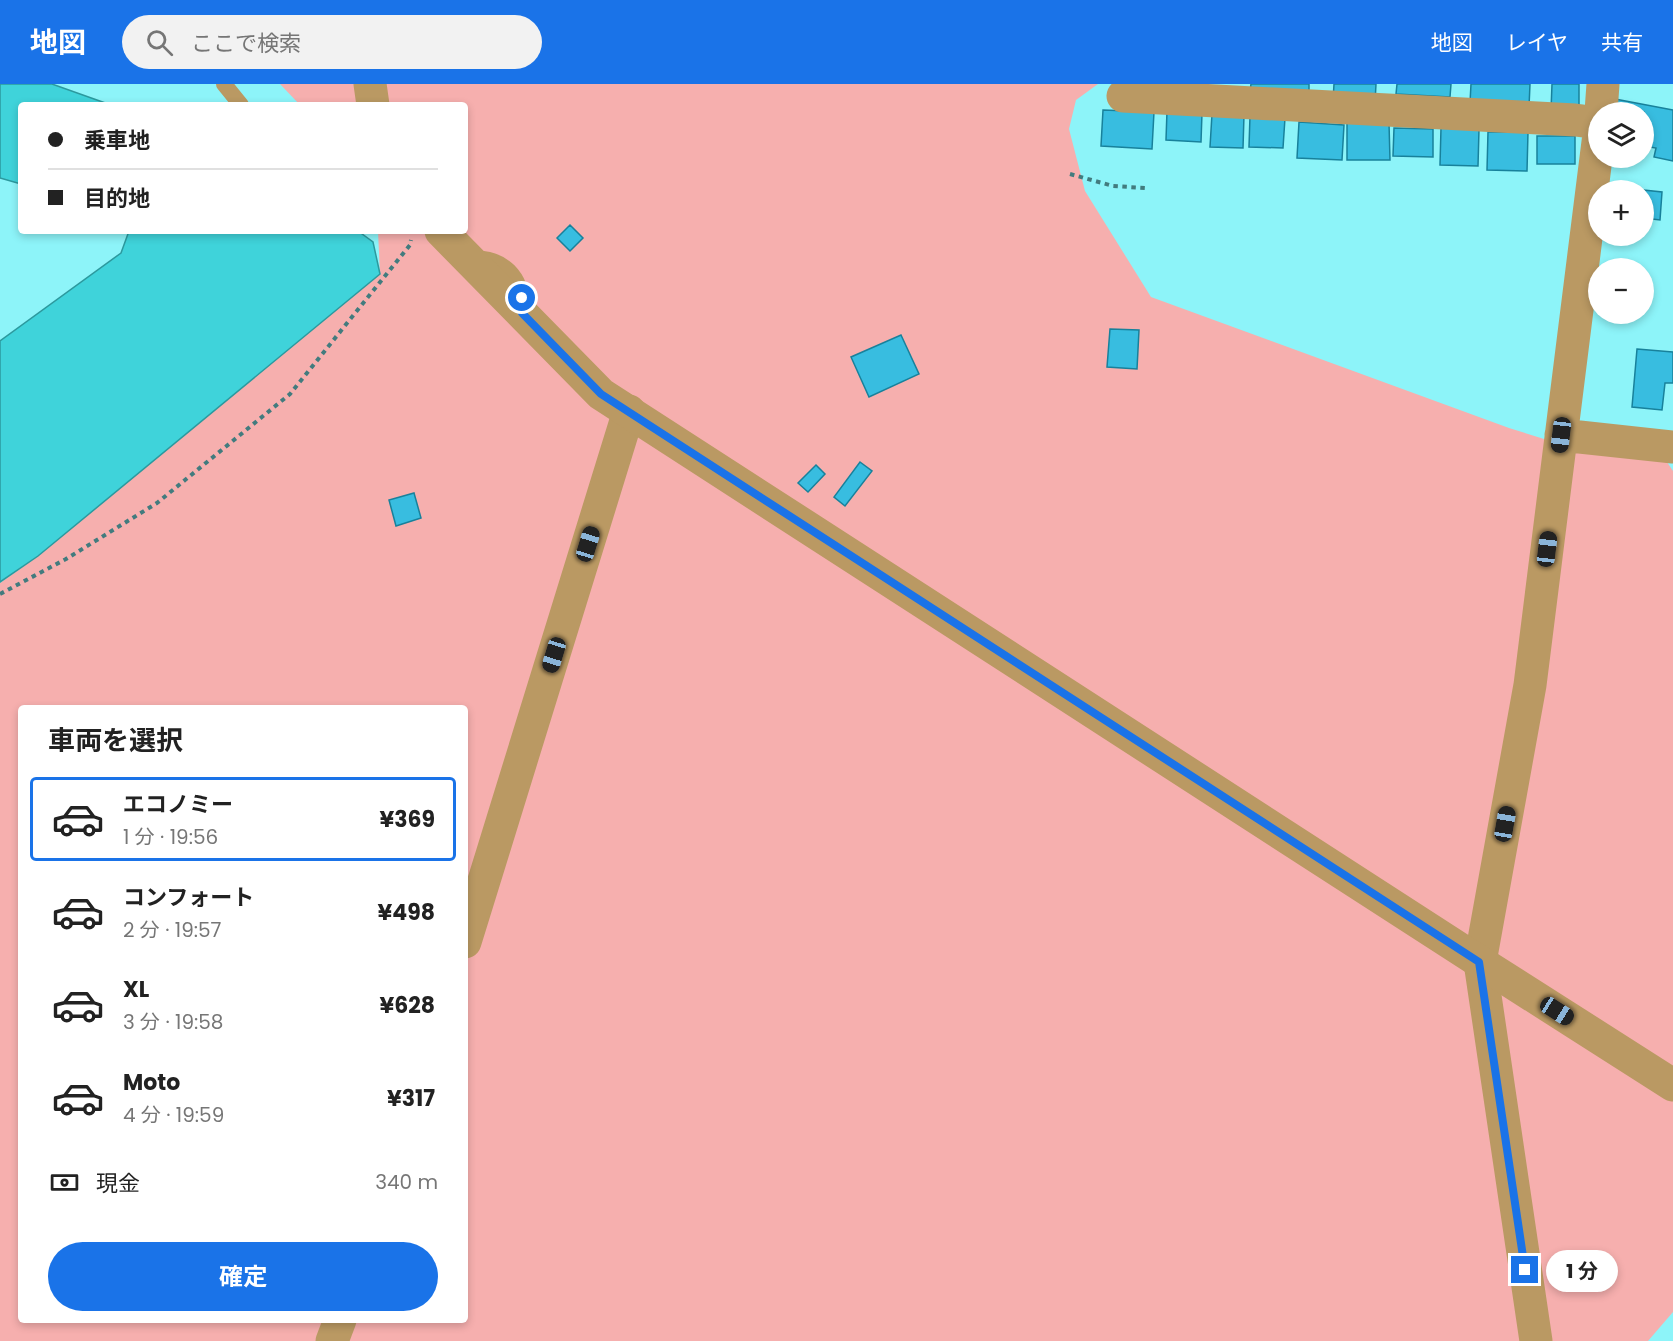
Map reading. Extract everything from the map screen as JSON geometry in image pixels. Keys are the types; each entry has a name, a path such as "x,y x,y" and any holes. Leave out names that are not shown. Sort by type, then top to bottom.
{"street":[{"path":"370,84 373,102"},
{"path":"1602,102 1603,84"},
{"path":"1123,96 1588,122"},
{"path":"1536,1341 1479,962 1530,685 1595,168"},
{"path":"427,234 469,260 601,394 1673,1085"},
{"path":"468,932 628,411"},
{"path":"1561,435 1673,447"},
{"path":"332,1341 339,1323"}],"lane":[{"path":"224,84 239,102"}],"path":[{"path":"1070,174 1113,186 1146,188"},
{"path":"0,594 66,559 157,503 290,394 410,245 427,234"}],"shaded area":[{"path":"280,84 1098,84 1076,100 1069,129 1085,191 1151,297 1509,428 1576,449 1661,453 1673,471 1673,1312 1648,1341 0,1341 0,583 38,556 380,274 378,234 468,234 468,102 297,102"}],"water":[{"path":"0,84 52,84 103,102 18,102 18,183 0,178"},
{"path":"128,234 362,234 373,242 380,274 38,556 0,582 0,341 121,253"}],"building":[{"path":"1251,84 1309,84 1309,94 1250,92"},
{"path":"1334,84 1376,84 1375,103 1333,101"},
{"path":"1397,84 1451,84 1450,97 1396,94"},
{"path":"1471,84 1530,84 1529,107 1470,103"},
{"path":"1552,84 1579,84 1579,111 1551,111"},
{"path":"1615,99 1631,102 1614,102"},
{"path":"1654,106 1673,110 1673,161 1654,157 1656,148 1654,148"},
{"path":"1103,110 1154,112 1152,149 1101,146"},
{"path":"1167,111 1202,113 1201,142 1166,140"},
{"path":"1212,114 1244,115 1243,148 1210,147"},
{"path":"1250,116 1285,118 1283,148 1249,147"},
{"path":"1299,122 1344,125 1342,160 1297,158"},
{"path":"1347,123 1389,123 1390,160 1347,160"},
{"path":"1394,128 1433,129 1433,157 1393,156"},
{"path":"1441,128 1479,129 1478,166 1440,165"},
{"path":"1488,132 1528,132 1527,171 1487,170"},
{"path":"1537,136 1575,136 1575,164 1537,164"},
{"path":"1654,191 1662,192 1660,220 1654,219"},
{"path":"570,225 583,238 570,251 557,238"},
{"path":"1110,329 1139,330 1137,369 1107,367"},
{"path":"901,335 919,374 869,397 851,357"},
{"path":"1637,349 1673,352 1673,383 1665,383 1662,410 1632,407"},
{"path":"860,462 872,471 845,506 834,497"},
{"path":"816,465 825,474 808,492 798,483"},
{"path":"414,493 421,518 396,526 389,500"}],"route":[{"path":"522,298 522,313 601,394 1479,962 1525,1270"}]}
